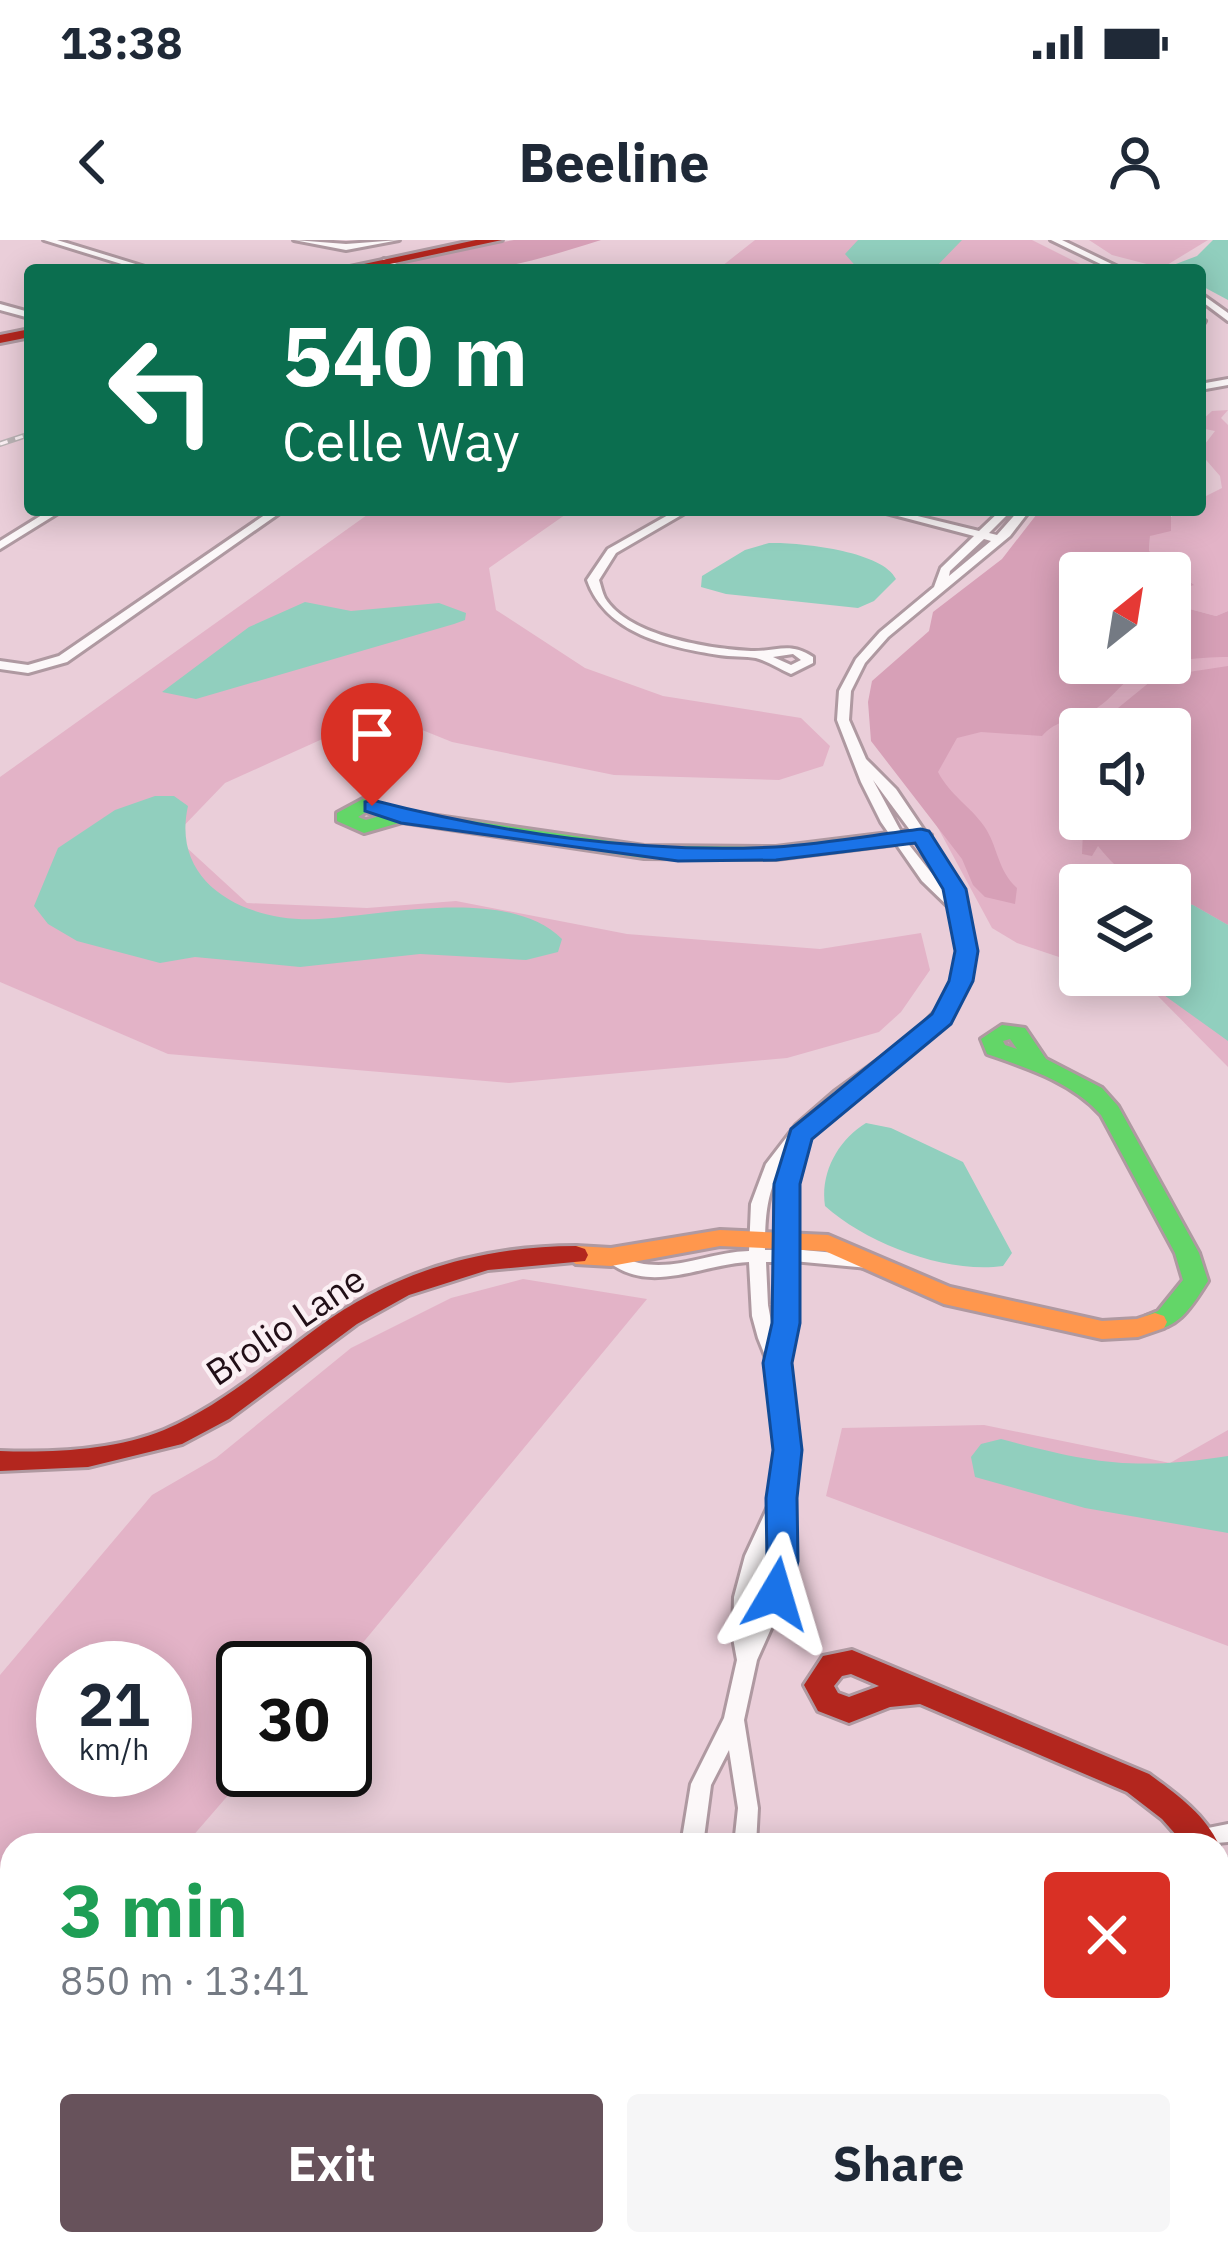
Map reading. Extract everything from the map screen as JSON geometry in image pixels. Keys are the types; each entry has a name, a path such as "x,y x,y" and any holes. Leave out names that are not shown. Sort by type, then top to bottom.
{"street":[{"path":"48,240 130,264"},
{"path":"298,240 394,257 496,240"},
{"path":"1055,240 1107,264"},
{"path":"0,546 48,516"},
{"path":"0,665 28,669 63,659 271,516"},
{"path":"675,516 606,556 593,580 598,600 611,615 645,632 759,655"},
{"path":"903,516 995,542"},
{"path":"938,586 945,570 1001,516"},
{"path":"777,1363 760,1332 757,1247 770,1170 800,1135 942,1018 961,981 966,951 956,908 937,891 908,833 864,777 843,720 850,677 867,654 938,586 961,574 1019,516"},
{"path":"401,816 644,852 733,855 908,833"},
{"name":"Brolio Lane","path":"0,1461 33,1464 170,1439 262,1386 351,1316 448,1271 536,1252 611,1257 696,1240 757,1247 840,1246 944,1294 1102,1330 1138,1328 1167,1317 1196,1281 1187,1253 1110,1111 1094,1093 1038,1064"},
{"path":"694,1833 701,1784 734,1720 747,1660 776,1594 783,1561 782,1498 788,1450 777,1363 786,1323 783,1204 800,1135"},
{"path":"747,1660 738,1627 747,1574 782,1498"},
{"path":"923,1691 1138,1783 1193,1833"},
{"path":"734,1720 748,1808 746,1833"}],"shaded area":[{"path":"514,240 601,240 514,264 384,264"},
{"path":"755,240 1032,240 1080,264 725,264"},
{"path":"858,240 962,240 939,264 854,264 845,254"},
{"path":"1089,240 1208,240 1169,264 1112,255"},
{"path":"1213,240 1228,240 1228,300 1206,288 1206,264 1176,264 1197,256"},
{"path":"1228,410 1221,418 1228,425 1228,611 1216,616 1191,609 1191,552 1149,552 1150,536 1172,516 1206,516 1206,496 1222,488 1220,476 1206,460 1206,443 1215,431 1206,429 1206,416"},
{"path":"366,516 563,516 489,568 496,610 585,668 663,696 801,718 830,746 823,766 779,780 614,775 452,742 380,713 225,783 174,836 247,903 367,908 456,901 627,934 820,949 921,933 930,970 901,1012 879,1032 787,1058 509,1083 168,1054 0,982 0,777"},
{"path":"1035,516 1171,516 1171,531 1150,536 1150,552 1059,552 1059,684 1124,684 1098,708 1059,708 1059,723 1042,736 981,732 957,738 938,772 989,834 1005,874 1017,888 1015,904 985,897 973,885 962,859 871,741 868,702 872,681 929,631 933,612 1002,559"},
{"path":"769,543 858,555 888,569 896,579 874,601 858,608 726,594 701,587 702,576 745,550"},
{"path":"305,602 351,611 439,603 466,613 465,620 454,624 196,699 162,692 249,627"},
{"path":"1191,609 1216,616 1228,611 1228,657 1191,660"},
{"path":"1228,641 1228,1067 1158,996 1191,996 1191,864 1059,864 1059,957 1017,943 992,928 910,776 879,736 1086,684 1191,684 1191,655"},
{"path":"1228,666 1228,925 1191,904 1191,864 1115,864 1098,846 1092,856 1082,854 1083,840 1191,840 1191,708 1118,708 1147,684 1191,684 1191,672"},
{"path":"155,796 174,796 188,806 186,834 191,858 220,894 242,906 293,919 479,908 539,923 562,939 558,952 526,960 420,954 300,967 195,957 160,963 77,941 48,924 34,906 58,848 115,810"},
{"path":"1191,904 1228,925 1228,1041 1165,996 1191,996"},
{"path":"866,1123 891,1128 963,1162 1012,1253 1003,1266 957,1265 909,1253 863,1233 825,1206 825,1182 833,1158"},
{"path":"523,1279 647,1299 364,1641 216,1641 216,1797 227,1797 195,1833 0,1833 0,1675 152,1495 216,1458 351,1348 451,1298"},
{"path":"984,1425 1170,1463 1228,1430 1228,1646 826,1496 842,1428"},
{"path":"1001,1439 1062,1454 1139,1464 1228,1456 1228,1533 1085,1508 975,1477 971,1457 981,1444"}],"railway":[{"path":"0,444 24,436"}],"traffic: fast":[{"path":"401,816 364,827 344,817 363,805 401,816 644,852 776,853 921,835"},
{"path":"1038,1064 995,1049 992,1039 1002,1032 1017,1033 1038,1064 1094,1093 1110,1111 1187,1253 1196,1281 1167,1317 1155,1322"}],"traffic: slow":[{"path":"576,1255 611,1257 720,1238 828,1243 944,1295 1102,1330 1155,1322"}],"traffic: jam":[{"path":"373,264 496,240"},
{"path":"0,339 24,334"},
{"path":"0,1461 88,1456 173,1437 220,1412 348,1318 400,1289 488,1262 576,1255"},
{"path":"852,1662 921,1691 889,1695 849,1710 828,1702 818,1685 833,1665 852,1662"},
{"path":"921,1691 1138,1783 1173,1809 1194,1833"}],"route":[{"path":"372,806 401,816 568,842 711,856 921,835 955,889 966,951 961,981 942,1018 800,1135 787,1184 783,1204 786,1323 777,1363 788,1450 782,1498 783,1561 776,1594"}]}
